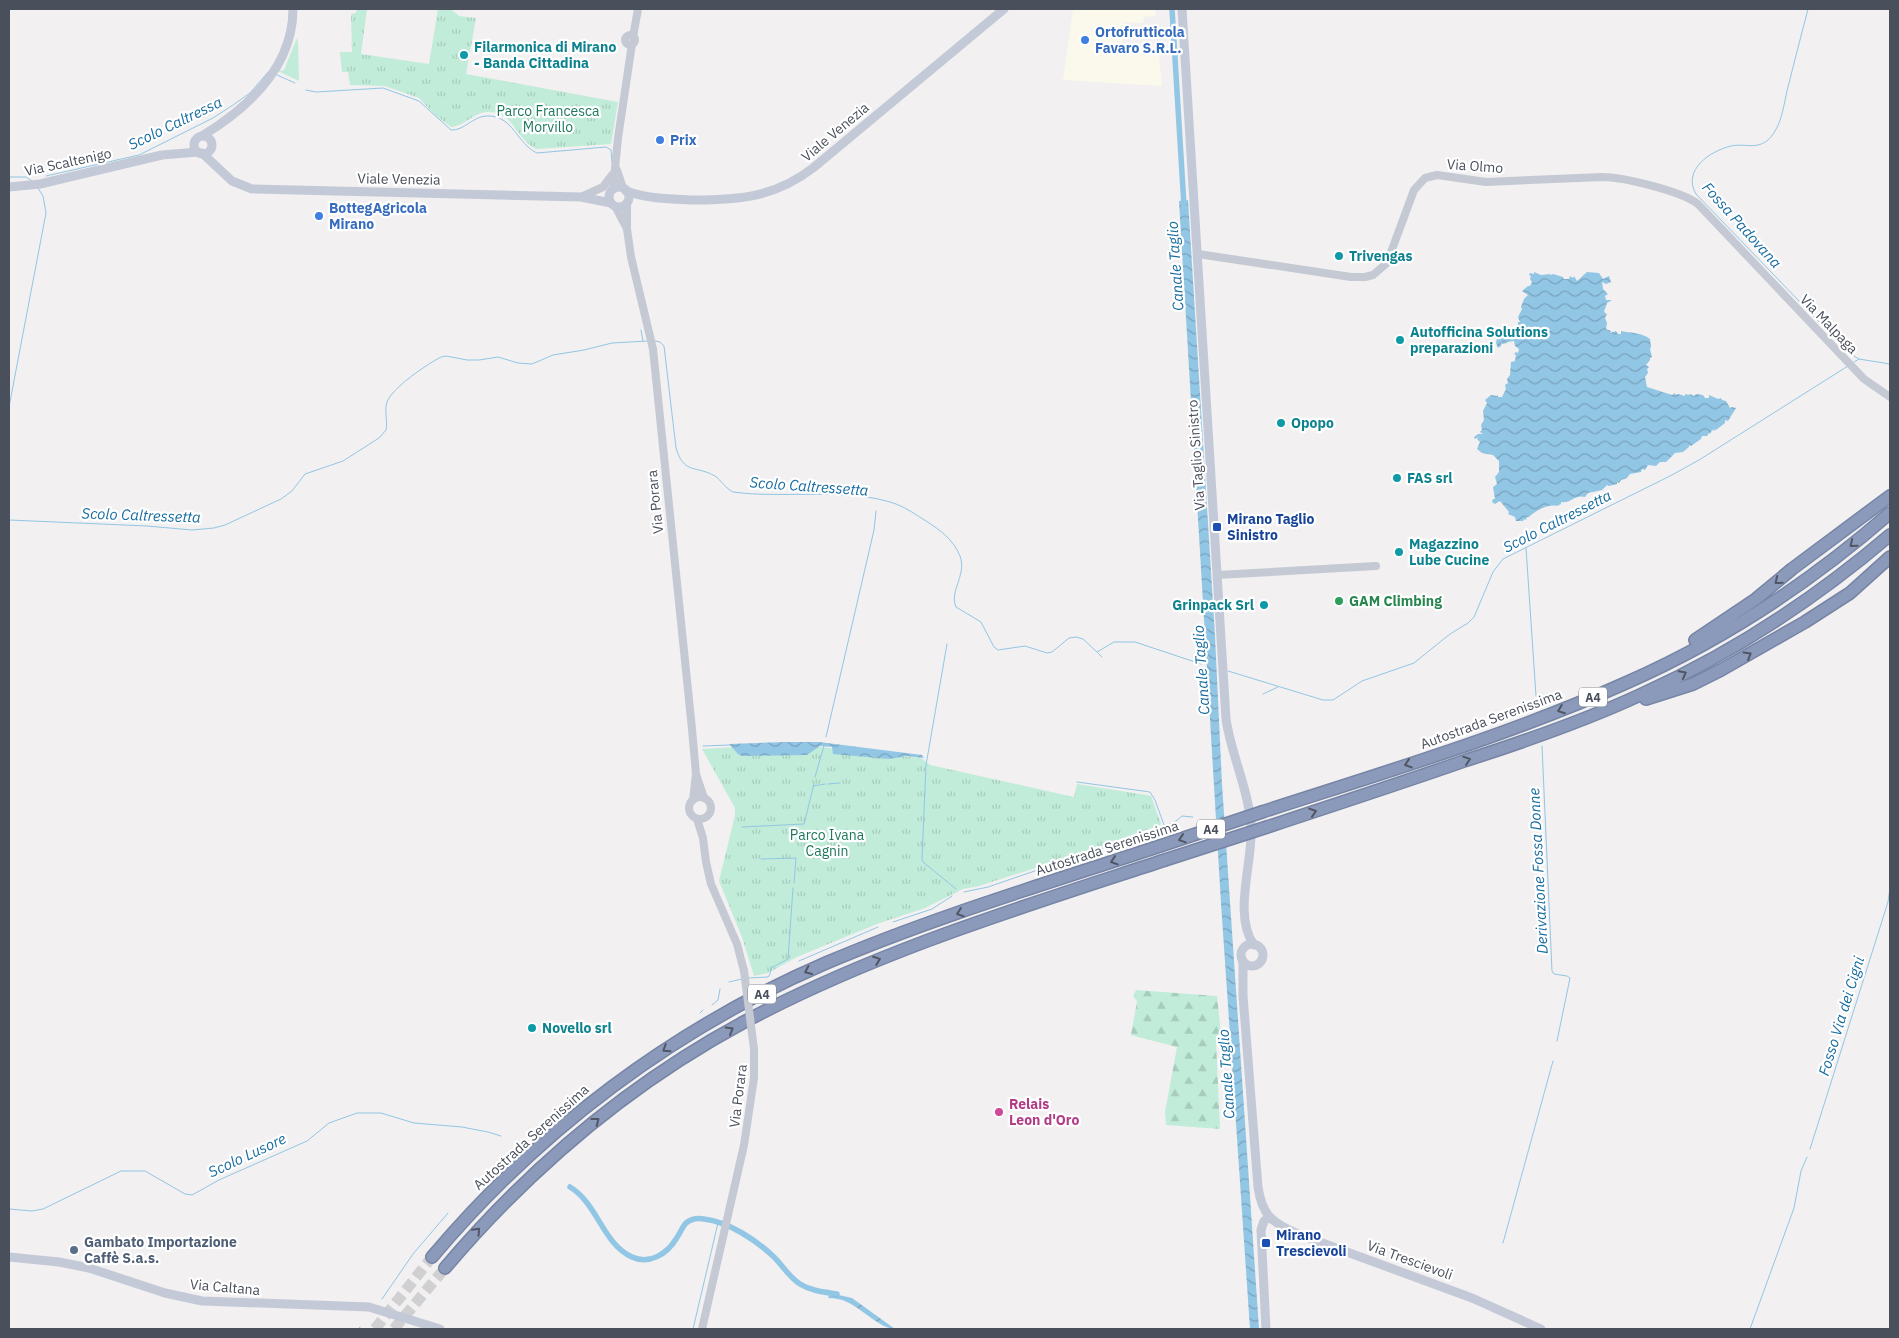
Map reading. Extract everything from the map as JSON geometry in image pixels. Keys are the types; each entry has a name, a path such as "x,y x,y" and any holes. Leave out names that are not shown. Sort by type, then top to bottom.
{"highway":[{"path":"1582,702 1671,656 1715,628 1756,599 1792,569 1890,496"},
{"name":"Autostrada Serenissima","path":"432,1257 459,1225 507,1175 582,1110 649,1060 724,1014 783,983 866,947 945,918 1484,738 1582,702 1629,682 1685,654 1772,604 1841,554 1890,513"},
{"name":"Autostrada Serenissima","path":"445,1268 503,1204 542,1166 586,1128 678,1062 743,1022 828,981 913,946 1009,911 1507,747 1605,710 1642,694 1763,629 1855,565 1890,535"},
{"path":"1507,747 1528,743 1638,702 1693,684 1805,622 1850,593 1890,557"}],"main road":[{"name":"Via Scaltenigo","path":"9,187 40,184 162,155 187,146 229,117 257,94 280,62 291,33 293,9"},
{"name":"Viale Venezia","path":"627,202 652,198 738,199 768,193 796,181 1004,9"},
{"name":"Via Taglio Sinistro","path":"1182,9 1227,722 1249,806 1251,825 1245,896 1241,917 1243,949"},
{"name":"Via Scaltenigo","path":"212,144 216,132 229,117"},
{"path":"212,144 207,152 200,153 194,146 198,138 209,138 212,144 215,159 222,171"},
{"name":"Via Scaltenigo","path":"162,155 200,153"},
{"name":"Viale Venezia","path":"200,153 238,184 259,190 581,197 613,205"},
{"path":"617,187 625,190 628,196 627,202 622,206 613,205 609,197 612,190 617,187"},
{"name":"Viale Venezia","path":"581,197 612,190"},
{"name":"Viale Venezia","path":"625,190 652,198"},
{"name":"Via Taglio Sinistro","path":"1245,896 1246,930 1254,945"},
{"path":"1243,987 1254,966 1261,962 1263,956 1261,949 1254,945 1248,945 1243,949 1241,956 1243,961 1243,987 1258,1187 1262,1205 1269,1217 1263,1223 1261,1230 1266,1329"},
{"path":"1243,961 1247,965 1254,966"},
{"name":"Via Trescievoli","path":"1269,1217 1275,1223 1298,1234 1460,1294 1541,1329"},
{"name":"Via Caltana","path":"9,1257 77,1265 165,1292 202,1301 369,1307 440,1329"}],"street":[{"path":"612,190 631,42 638,9"},
{"path":"616,166 625,190"},
{"path":"581,197 603,187 610,180 616,166"},
{"name":"Via Olmo","path":"1198,254 1351,277 1365,277 1378,273 1387,263 1414,190 1425,178 1437,176 1486,182 1607,177 1675,193 1693,200 1754,262"},
{"name":"Via Porara","path":"627,202 626,229 653,344 696,774 693,800 689,806 689,811 697,818 712,884 737,944 744,971 754,1049 753,1087 744,1145 702,1329"},
{"name":"Via Porara","path":"613,205 626,229"},
{"name":"Via Malpaga","path":"1754,262 1854,368 1873,387 1890,398"},
{"path":"1218,575 1376,566"},
{"name":"Via Porara","path":"696,774 704,798 710,803 711,809 705,817 703,838"},
{"path":"693,800 698,797 704,798"},
{"path":"697,818 705,817"}],"shaded area":[{"path":"1073,9 1155,9 1156,15 1152,17 1144,16 1143,23 1125,22 1121,47 1158,47 1162,86 1063,80"}],"green space":[{"name":"Parco Francesca Morvillo","path":"357,9 367,9 361,54 429,64 438,9 451,9 459,16 476,18 466,74 618,102 611,144 536,149 529,145 504,116 497,113 483,113 451,127 435,115 419,98 385,86 350,85 348,72 342,72 340,52 352,52 351,14 356,13"},
{"path":"297,38 299,81 278,71 284,70"},
{"name":"Parco Ivana Cagnin","path":"821,747 921,758 930,765 1074,797 1077,784 1146,795 1151,796 1161,824 1070,857 979,886 963,889 925,908 877,924 797,957 768,973 754,976 742,937 719,881 735,808 702,749"},
{"path":"1136,990 1217,996 1221,1034 1217,1035 1216,1041 1220,1129 1166,1125 1165,1112 1177,1047 1131,1035 1137,1001 1133,996"}],"water":[{"path":"1188,200 1215,636 1222,784 1259,1329 1250,1329 1221,903 1179,201"},
{"path":"1534,272 1541,275 1553,274 1564,279 1569,279 1570,276 1573,278 1574,276 1577,281 1587,272 1599,273 1603,279 1609,276 1611,282 1606,284 1602,282 1603,289 1608,294 1605,296 1606,300 1612,300 1607,303 1604,312 1607,314 1605,318 1607,323 1606,329 1611,331 1610,333 1616,331 1618,334 1621,334 1621,331 1640,334 1650,339 1652,357 1646,365 1649,367 1645,377 1647,387 1672,395 1675,393 1676,395 1685,396 1685,394 1690,394 1694,396 1696,394 1709,398 1709,395 1726,401 1730,408 1736,408 1728,421 1725,420 1725,423 1716,430 1714,429 1715,431 1712,430 1707,436 1702,436 1701,439 1691,446 1689,445 1683,452 1675,453 1666,462 1660,462 1656,466 1648,465 1645,470 1642,469 1641,472 1630,474 1619,483 1617,482 1617,484 1607,485 1602,490 1588,493 1585,497 1581,496 1567,502 1561,502 1557,506 1544,507 1527,517 1526,520 1516,521 1515,517 1508,514 1509,512 1500,501 1495,504 1492,502 1495,499 1493,487 1497,484 1495,477 1499,472 1499,461 1493,455 1482,453 1477,449 1480,442 1477,439 1479,437 1475,439 1474,437 1478,434 1483,434 1480,432 1484,420 1483,411 1487,403 1485,400 1491,395 1502,397 1506,389 1505,385 1508,383 1507,379 1510,375 1511,362 1515,361 1516,355 1514,354 1518,353 1519,349 1515,346 1514,341 1507,342 1506,340 1507,343 1502,344 1502,341 1501,346 1498,348 1496,343 1498,333 1502,330 1510,330 1515,337 1517,336 1518,322 1520,322 1518,317 1524,299 1528,295 1522,291 1530,286 1532,282 1529,275 1530,273 1534,274"},
{"path":"819,742 922,755 924,758 906,756 889,759 833,754 832,747 820,746 807,755 742,756 729,744"},
{"path":"830,1293 852,1298 895,1329 884,1326 847,1302 828,1298"}],"waterway":[{"name":"Canale Taglio","path":"1172,9 1184,206"},
{"name":"Fossa Padovana","path":"1808,9 1781,117 1773,134 1768,140 1759,145 1731,146 1707,157 1695,170 1693,185 1696,194 1849,353 1859,359"},
{"name":"Scolo Caltressa","path":"46,176 139,155 213,118 250,93 269,71"},
{"name":"Scolo Caltressa","path":"277,75 295,83"},
{"name":"Scolo Caltressa","path":"306,90 316,92 383,88 419,101 451,130 456,130 477,118 496,117 509,125 524,143 537,153 606,147 611,150 612,162"},
{"path":"9,177 26,177 32,181"},
{"path":"9,407 46,213 43,196 38,188"},
{"name":"Scolo Caltressa","path":"641,330 643,341"},
{"name":"Scolo Caltressetta","path":"9,520 147,526 192,530 225,525 281,499 292,491 305,474 343,461 379,438 386,430 386,405 390,396 411,377 441,357 446,356 467,360 498,357 518,363 532,364 553,355 612,343 648,341"},
{"name":"Scolo Caltressetta","path":"655,341 660,342 664,346 676,448 679,457 687,466 715,476 733,492 858,496 878,499 904,507 941,532 957,550 962,563 954,601 956,607 981,622 994,647 998,650 1025,646 1047,653 1052,652 1069,638 1076,637 1083,639 1097,652 1114,642 1135,642 1201,664"},
{"name":"Scolo Caltressetta","path":"1854,362 1859,359 1890,364"},
{"name":"Scolo Caltressetta","path":"1228,671 1323,700 1333,700 1362,681 1414,663 1474,617 1493,572 1503,559 1699,460 1848,366"},
{"path":"826,737 874,530 876,511"},
{"name":"Derivazione Fossa Donne","path":"1526,548 1536,696"},
{"path":"947,644 926,765 922,859 923,862 956,889"},
{"path":"1098,653 1102,657"},
{"path":"1197,662 1201,656"},
{"path":"1263,694 1278,687"},
{"path":"703,746 730,745"},
{"path":"815,777 824,746"},
{"name":"Derivazione Fossa Donne","path":"1542,746 1552,971 1554,974 1570,978 1557,1041"},
{"path":"1077,782 1150,792 1164,825"},
{"path":"828,784 840,783"},
{"path":"742,827 804,824 814,784"},
{"path":"813,786 825,784"},
{"path":"1071,859 1164,827 1182,816 1193,817"},
{"path":"761,859 796,858 794,883"},
{"path":"964,892 988,887 1058,863"},
{"path":"748,978 768,977 771,968 788,959 793,888"},
{"name":"Fosso Via dei Cigni","path":"1810,1149 1888,902 1890,888"},
{"path":"893,922 932,909 952,896"},
{"path":"799,961 878,927"},
{"path":"729,982 742,979"},
{"path":"712,1005 718,1000 720,989"},
{"path":"700,1013 703,1010"},
{"name":"Derivazione Fossa Donne","path":"1503,1243 1553,1061"},
{"name":"Scolo Lusore","path":"9,1209 32,1211 43,1209 121,1171 145,1171 185,1194 192,1195 219,1180 307,1141 329,1123 357,1113 381,1113 414,1123 462,1127 501,1136"},
{"name":"Fosso Via dei Cigni","path":"1750,1329 1794,1208 1801,1171 1807,1157"},
{"name":"Scolo Lusore","path":"570,1187 587,1203 614,1243 632,1257 645,1260 657,1257 668,1249 686,1223 695,1219 704,1219 723,1224 751,1238 774,1257 789,1275 800,1284 813,1290 837,1294"},
{"path":"382,1299 413,1254 448,1213"},
{"path":"693,1329 718,1223"}],"tunnel":[{"path":"375,1329 432,1257"},
{"path":"394,1329 445,1268"}],"place":[{"name":"Ortofrutticola Favaro S.R.L.","path":"1085,40"},
{"name":"Filarmonica di Mirano - Banda Cittadina","path":"464,55"},
{"name":"Prix","path":"660,140"},
{"name":"BottegAgricola Mirano","path":"319,216"},
{"name":"Trivengas","path":"1339,256"},
{"name":"Autofficina Solutions preparazioni","path":"1400,340"},
{"name":"Opopo","path":"1281,423"},
{"name":"FAS srl","path":"1397,478"},
{"name":"Mirano Taglio Sinistro","path":"1217,527"},
{"name":"Magazzino Lube Cucine","path":"1399,552"},
{"name":"GAM Climbing","path":"1339,601"},
{"name":"Grinpack Srl","path":"1264,605"},
{"name":"Novello srl","path":"532,1028"},
{"name":"Relais Leon d'Oro","path":"999,1112"},
{"name":"Mirano Trescievoli","path":"1266,1243"},
{"name":"Gambato Importazione Caffè S.a.s.","path":"74,1250"}]}
